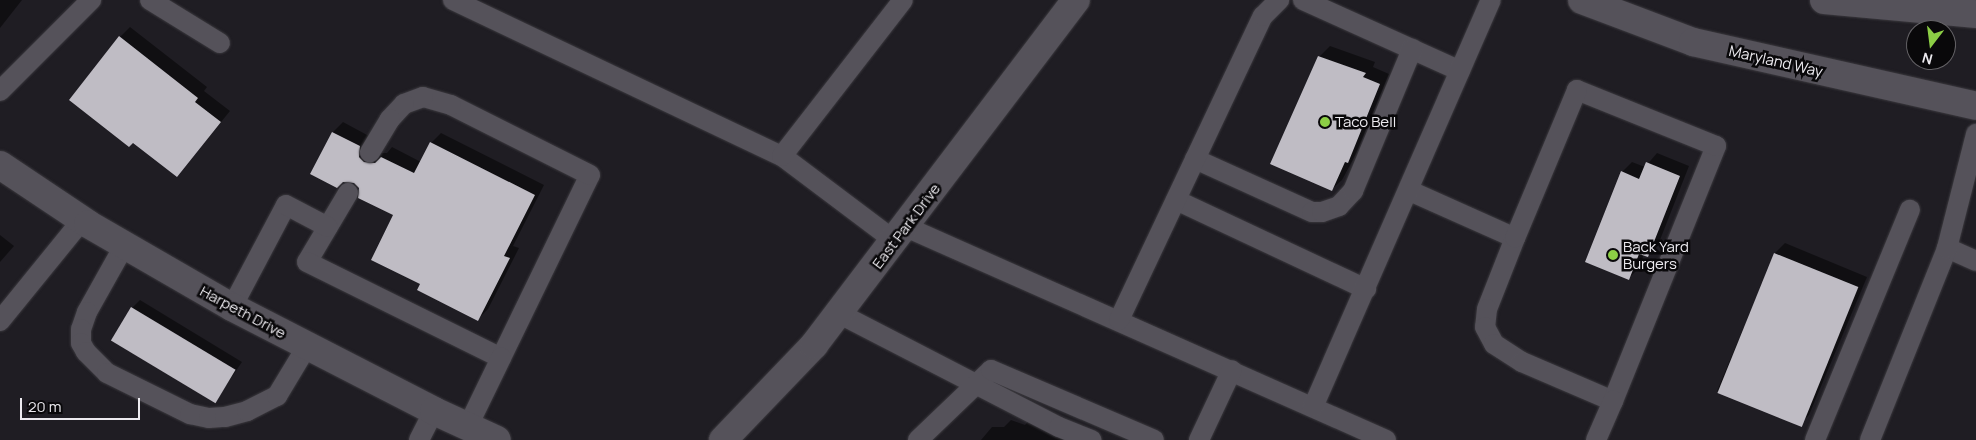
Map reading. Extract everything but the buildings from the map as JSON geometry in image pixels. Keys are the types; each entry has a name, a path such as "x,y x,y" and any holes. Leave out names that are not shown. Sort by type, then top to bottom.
{"street":[{"name":"East Park Drive","path":"723,440 784,380 840,314 1076,0"},
{"name":"Maryland Way","path":"1582,0 1693,42 1976,106"},
{"path":"1824,0 1976,14"},
{"name":"Harpeth Drive","path":"0,165 124,246 232,307 434,411 497,440"}],"lane":[{"path":"0,91 91,0"},
{"path":"150,0 220,43"},
{"path":"453,0 782,156 901,234 1119,320 1313,407 1377,438"},
{"path":"782,156 903,0"},
{"path":"1119,320 1263,16 1279,0"},
{"path":"1303,0 1460,70"},
{"path":"1313,407 1410,191 1491,0"},
{"path":"1195,159 1300,208 1322,212 1339,206 1353,191 1412,49"},
{"path":"1596,440 1613,401 1716,146 1577,90 1487,310 1488,336 1501,350 1522,362 1613,401"},
{"path":"370,152 390,118 404,104 423,97 451,105 590,175 468,426"},
{"path":"1870,440 1947,248 1976,134"},
{"path":"1410,191 1515,238"},
{"path":"348,193 307,262 501,358"},
{"path":"1176,200 1366,289"},
{"path":"232,307 286,205 328,227"},
{"path":"1815,440 1910,210"},
{"path":"0,321 82,220"},
{"path":"124,246 86,312 81,329 81,343 86,352 107,373 190,414 201,418 224,417 247,411 277,396 307,346"},
{"path":"1947,248 1976,261"},
{"path":"840,314 977,383 1059,427 1091,440"},
{"path":"918,440 991,370 1154,440"},
{"path":"1200,440 1232,370"},
{"path":"419,440 434,411"}],"place":[{"name":"Taco Bell","path":"1325,122"},
{"name":"Back Yard Burgers","path":"1613,255"}]}
